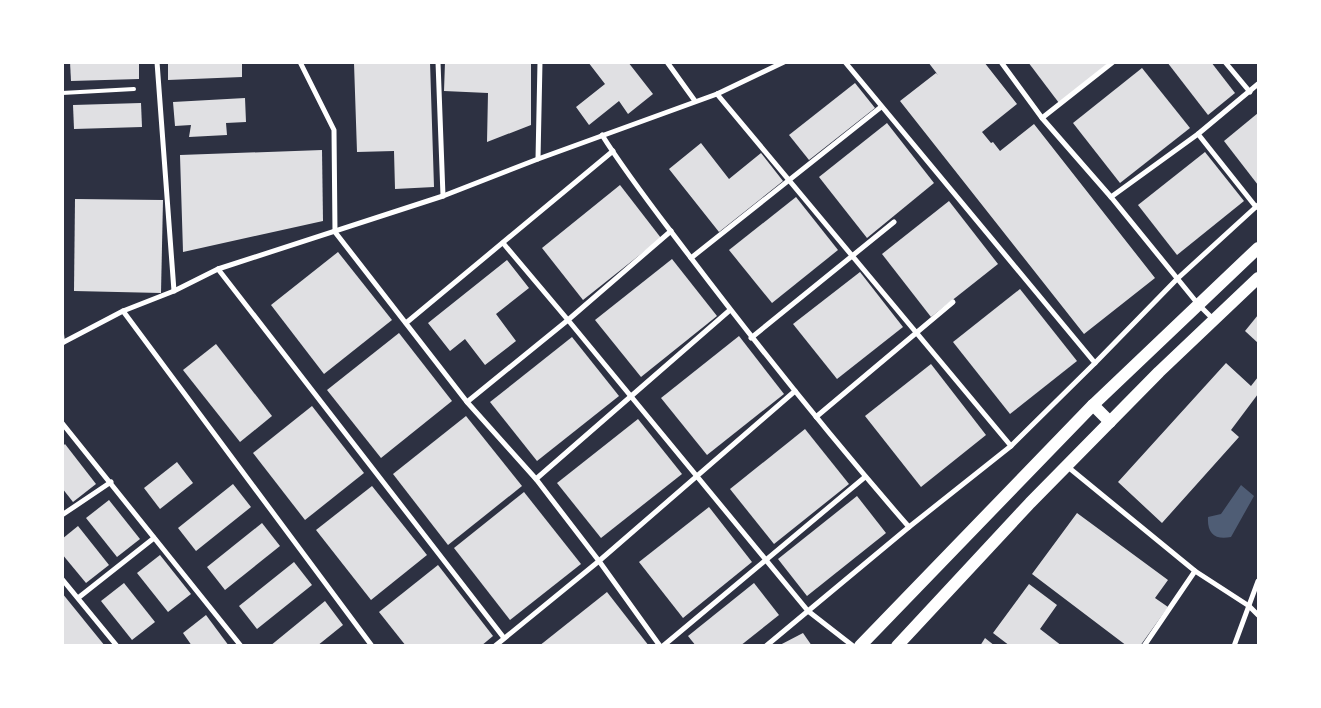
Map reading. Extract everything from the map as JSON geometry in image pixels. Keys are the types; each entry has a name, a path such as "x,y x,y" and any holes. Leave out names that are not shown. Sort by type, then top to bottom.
{"main road":[{"path":"860,646 1094,405 1258,248"},
{"path":"897,646 1030,503 1159,372 1258,278"},
{"path":"1094,405 1110,422"}],"street":[{"path":"157,62 174,291"},
{"path":"300,62 334,130 335,232 467,402 536,480 599,560 662,646 865,477"},
{"path":"438,62 443,196"},
{"path":"538,158 540,62"},
{"path":"666,62 695,101"},
{"path":"63,343 123,311 174,291 218,269 443,196 538,158 717,94 784,62"},
{"path":"845,62 1095,363"},
{"path":"1000,62 1042,118 1111,197 1198,304 1214,320"},
{"path":"1042,118 1113,62"},
{"path":"1225,62 1250,92"},
{"path":"1111,197 1198,134 1258,84"},
{"path":"717,94 917,331 1011,446"},
{"path":"691,258 881,107"},
{"path":"766,646 909,527 1011,446 1177,279 1257,206 1198,134"},
{"path":"602,135 670,231 751,338 865,477 909,527"},
{"path":"406,323 613,151"},
{"path":"751,338 894,222"},
{"path":"467,402 568,320 670,231"},
{"path":"503,243 808,611 853,646"},
{"path":"218,269 504,638"},
{"path":"816,417 953,302"},
{"path":"536,480 730,310"},
{"path":"123,311 372,646"},
{"path":"494,646 599,560 795,391"},
{"path":"62,424 111,482 241,646"},
{"path":"1068,466 1195,571 1249,606 1258,615"},
{"path":"62,515 111,482"},
{"path":"78,598 154,538"},
{"path":"1144,646 1195,571"},
{"path":"62,579 117,646"},
{"path":"1234,646 1258,581"}],"lane":[{"path":"62,93 134,89"},
{"path":"62,334 63,343"}],"water":[{"path":"1241,485 1254,496 1231,537 1221,538 1216,536 1209,528 1208,517 1221,514"}],"building":[{"path":"70,62 139,62 139,79 71,81"},
{"path":"168,62 242,62 242,77 168,80"},
{"path":"430,62 434,187 395,189 394,151 357,152 354,63"},
{"path":"445,62 531,62 531,125 487,142 488,93 444,91"},
{"path":"588,62 628,62 653,94 628,114 619,101 589,125 576,107 605,84"},
{"path":"928,62 984,62 1017,104 982,132 1000,151 1034,124 1155,278 1084,334 900,101 936,73 938,75"},
{"path":"1028,62 1110,62 1059,103"},
{"path":"1167,62 1211,62 1235,93 1208,115"},
{"path":"1142,68 1190,128 1120,183 1073,123"},
{"path":"855,83 875,108 809,160 789,135"},
{"path":"245,98 246,122 226,123 227,135 189,137 191,125 175,126 173,102"},
{"path":"141,103 142,127 74,129 73,105"},
{"path":"1258,113 1258,185 1224,141"},
{"path":"887,123 934,183 867,238 819,177"},
{"path":"701,143 729,179 761,153 783,181 719,232 669,169"},
{"path":"322,150 323,221 183,252 180,155"},
{"path":"1205,152 1244,201 1177,255 1138,205"},
{"path":"620,185 661,238 583,300 542,248"},
{"path":"796,197 838,250 772,303 729,250"},
{"path":"75,199 163,200 161,293 74,291"},
{"path":"949,201 998,264 931,317 882,254"},
{"path":"338,252 392,320 324,374 271,305"},
{"path":"672,259 717,316 641,377 595,320"},
{"path":"507,260 529,288 496,314 516,341 485,365 465,339 450,351 428,323"},
{"path":"860,272 903,327 837,379 793,324"},
{"path":"1020,289 1077,361 1010,414 953,342"},
{"path":"1258,315 1258,343 1245,331"},
{"path":"399,333 452,401 381,458 327,390"},
{"path":"739,336 784,394 707,455 661,398"},
{"path":"572,337 619,396 537,461 490,402"},
{"path":"216,344 272,416 240,442 183,370"},
{"path":"1226,363 1251,386 1258,377 1258,394 1231,430 1239,437 1162,523 1118,482"},
{"path":"931,364 986,435 921,487 865,416"},
{"path":"312,406 364,473 305,520 253,453"},
{"path":"466,416 522,486 448,545 393,474"},
{"path":"638,419 682,474 601,538 557,483"},
{"path":"805,429 849,484 774,544 730,489"},
{"path":"65,444 96,484 73,502 62,488 62,447"},
{"path":"177,462 193,483 160,509 144,488"},
{"path":"233,484 251,507 196,551 178,528"},
{"path":"372,486 427,555 371,600 316,530"},
{"path":"524,492 581,564 510,620 454,548"},
{"path":"857,496 886,533 807,596 778,559"},
{"path":"109,500 140,539 117,557 86,518"},
{"path":"709,507 752,562 683,618 639,562"},
{"path":"1077,513 1168,580 1155,598 1168,607 1140,646 1127,646 1032,574"},
{"path":"262,523 280,546 225,590 207,567"},
{"path":"78,526 109,565 86,583 62,554 62,539"},
{"path":"160,555 191,594 168,612 137,573"},
{"path":"294,562 312,585 257,629 239,606"},
{"path":"438,565 493,636 481,646 406,646 379,612"},
{"path":"124,583 155,622 132,640 101,601"},
{"path":"754,583 779,615 740,646 696,646 688,636"},
{"path":"1029,584 1057,605 1040,629 1062,646 1010,646 993,633"},
{"path":"607,592 649,646 539,646"},
{"path":"62,593 105,646 62,646"},
{"path":"325,601 343,625 317,646 270,646"},
{"path":"206,615 229,646 192,646 183,633"},
{"path":"803,633 812,646 778,646"},
{"path":"985,638 995,646 980,646"}]}
